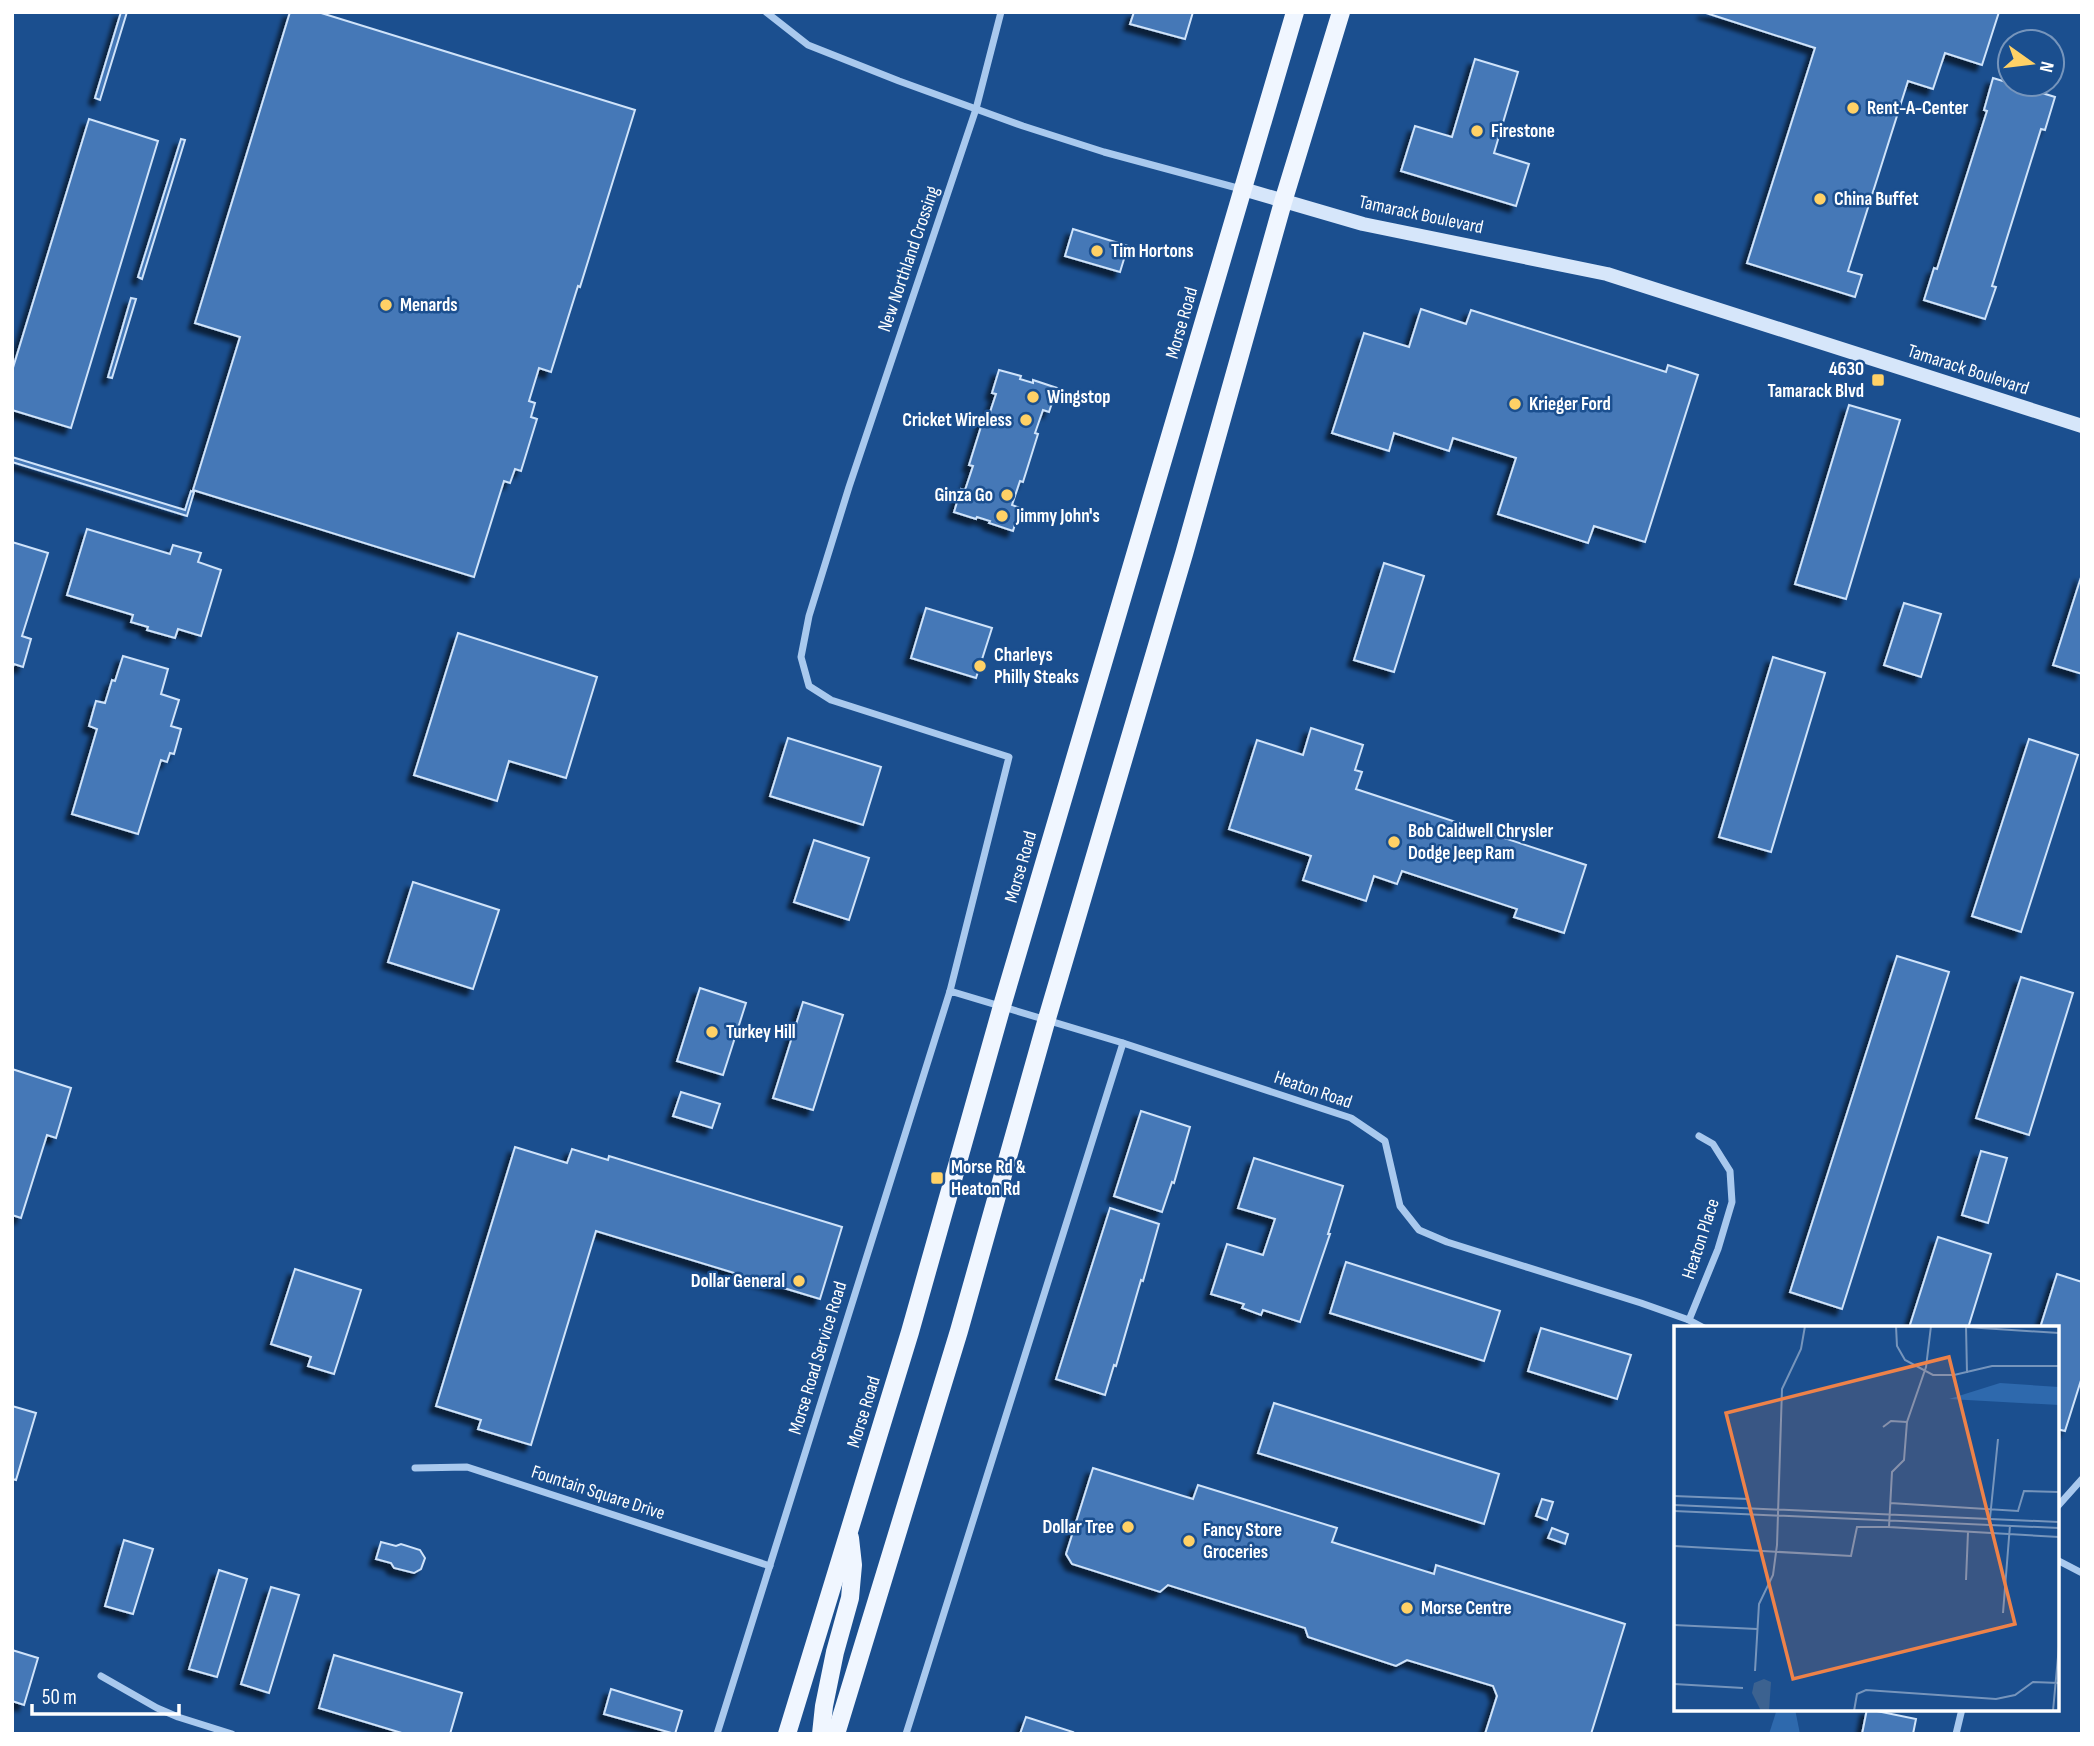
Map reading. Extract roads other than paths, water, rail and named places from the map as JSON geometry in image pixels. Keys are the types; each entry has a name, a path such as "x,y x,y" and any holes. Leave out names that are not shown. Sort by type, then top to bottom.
{"main road":[{"name":"Morse Road","path":"787,1734 910,1332 1002,1006 1295,12"},
{"path":"836,1734 959,1331 1283,202 1341,12"},
{"path":"821,1734 835,1652 850,1598 853,1565 849,1531"}],"street":[{"name":"Tamarack Boulevard","path":"766,12 808,45 1023,126 1104,152 1363,224 1607,275 2082,426"},
{"name":"New Northland Crossing","path":"1001,12 976,109 840,515 809,616 801,657 809,686 831,700 1009,757"},
{"name":"Morse Road Service Road","path":"717,1734 950,991 1009,757"},
{"path":"950,991 1046,1022"},
{"name":"Heaton Road","path":"1046,1022 1123,1043 1351,1118 1385,1141 1400,1206 1419,1230 1447,1242 1689,1320 1700,1326"},
{"path":"906,1734 1123,1043"},
{"name":"Heaton Place","path":"1689,1320 1718,1249 1732,1202 1730,1171 1713,1144 1699,1136"},
{"name":"Fountain Square Drive","path":"415,1468 467,1467 770,1566"},
{"path":"2059,1505 2082,1479"},
{"path":"2059,1561 2082,1573"},
{"path":"101,1676 167,1713 232,1734"},
{"path":"1956,1734 1962,1711"}],"place":[{"name":"Rent-A-Center","path":"1853,108"},
{"name":"Firestone","path":"1477,131"},
{"name":"China Buffet","path":"1820,199"},
{"name":"Tim Hortons","path":"1097,251"},
{"name":"Menards","path":"386,305"},
{"name":"4630 Tamarack Blvd","path":"1878,380"},
{"name":"Wingstop","path":"1033,397"},
{"name":"Krieger Ford","path":"1515,404"},
{"name":"Cricket Wireless","path":"1026,420"},
{"name":"Ginza Go","path":"1007,495"},
{"name":"Jimmy John's","path":"1002,516"},
{"name":"Charleys Philly Steaks","path":"980,666"},
{"name":"Bob Caldwell Chrysler Dodge Jeep Ram","path":"1394,842"},
{"name":"Turkey Hill","path":"712,1032"},
{"name":"Morse Rd & Heaton Rd","path":"937,1178"},
{"name":"Dollar General","path":"799,1281"},
{"name":"Dollar Tree","path":"1128,1527"},
{"name":"Fancy Store Groceries","path":"1189,1541"},
{"name":"Morse Centre","path":"1407,1608"}]}
